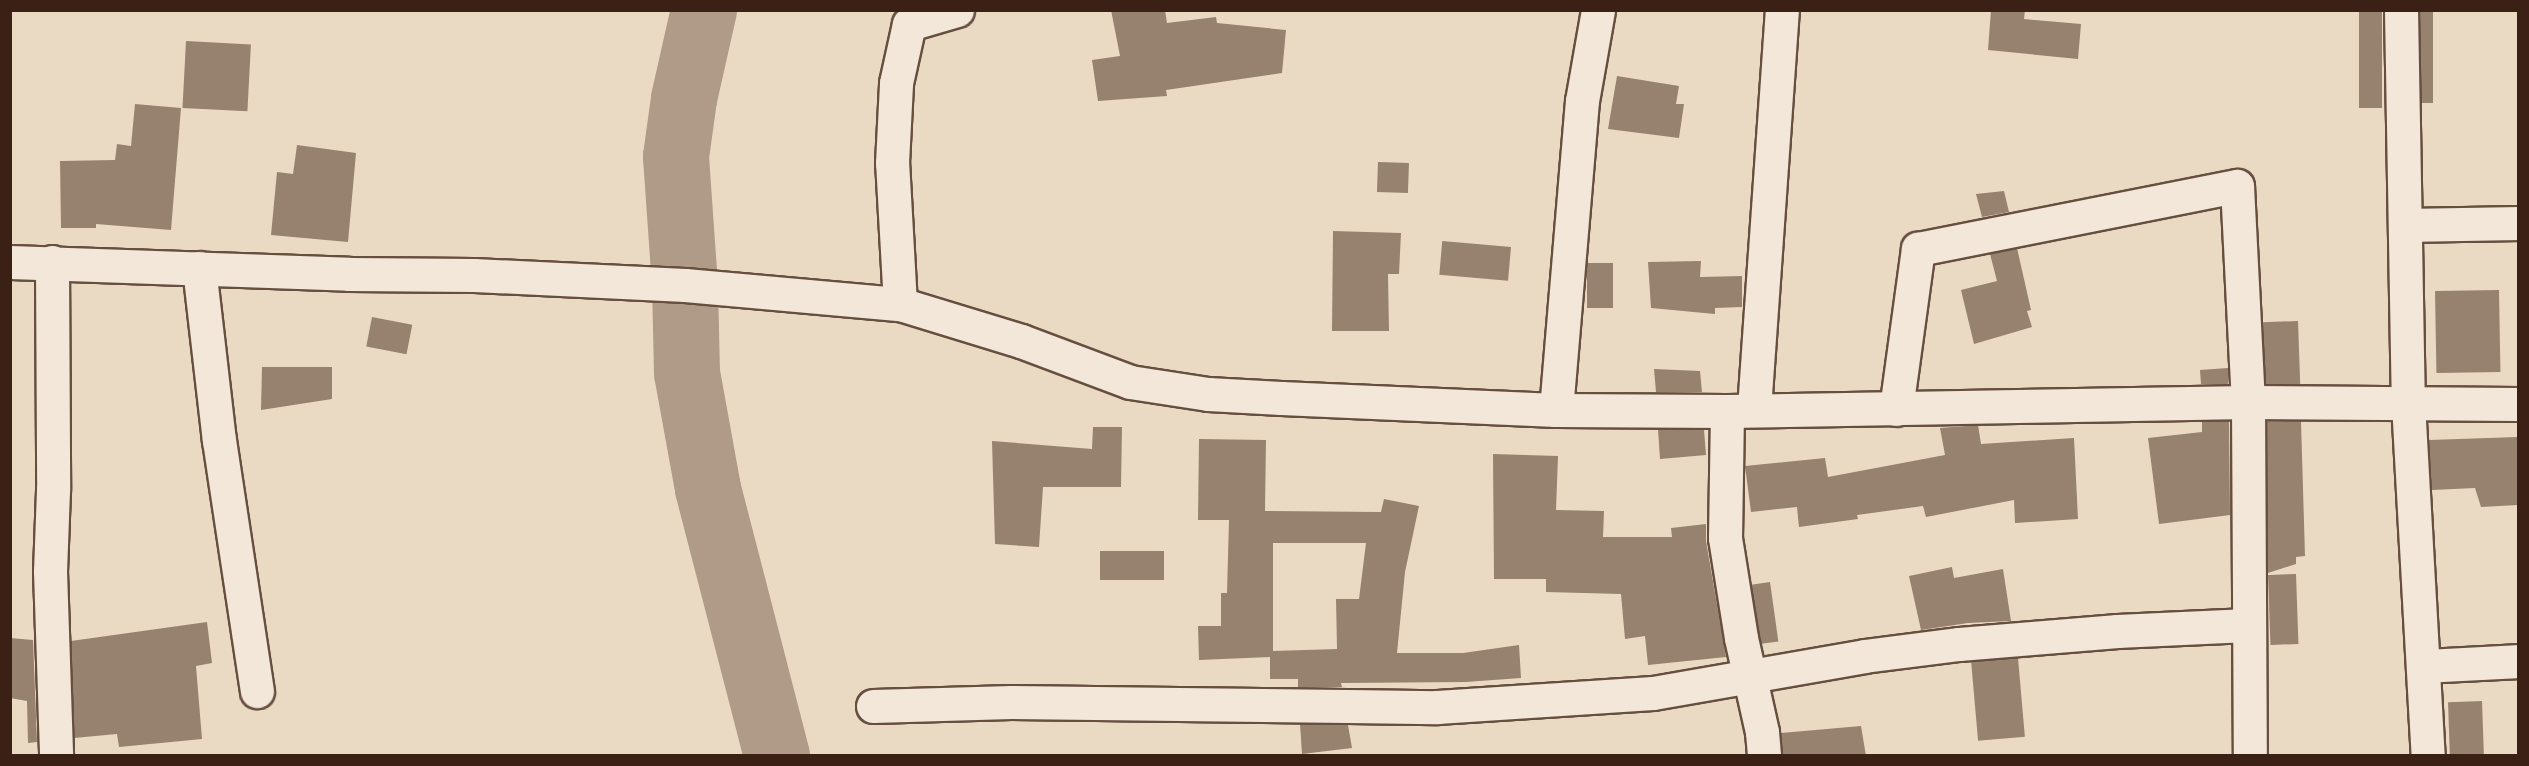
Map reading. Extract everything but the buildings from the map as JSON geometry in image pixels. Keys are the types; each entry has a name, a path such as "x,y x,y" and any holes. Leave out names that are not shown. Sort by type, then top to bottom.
{"street":[{"path":"900,304 892,163 896,83 909,24 957,10"},
{"path":"1557,410 1582,101 1598,10"},
{"path":"1764,756 1741,638 1725,538 1741,410 1782,10"},
{"path":"2401,10 2408,403 2428,756"},
{"path":"1896,409 1918,249 2237,186 2248,402 2250,756"},
{"path":"2406,225 2518,223"},
{"path":"10,262 349,274 474,275 685,285 900,304 1021,341 1141,384 1208,394 1557,410 1896,409 2248,402 2518,404"},
{"path":"51,262 53,490 50,571 56,756"},
{"path":"199,268 219,440 257,691"},
{"path":"873,706 1022,702 1437,707 1653,693 1864,656 1959,644 2116,631 2248,625"},
{"path":"2424,666 2518,661"}],"waterway":[{"path":"704,10 684,99 676,157 685,285 687,373 708,489 777,756"}]}
